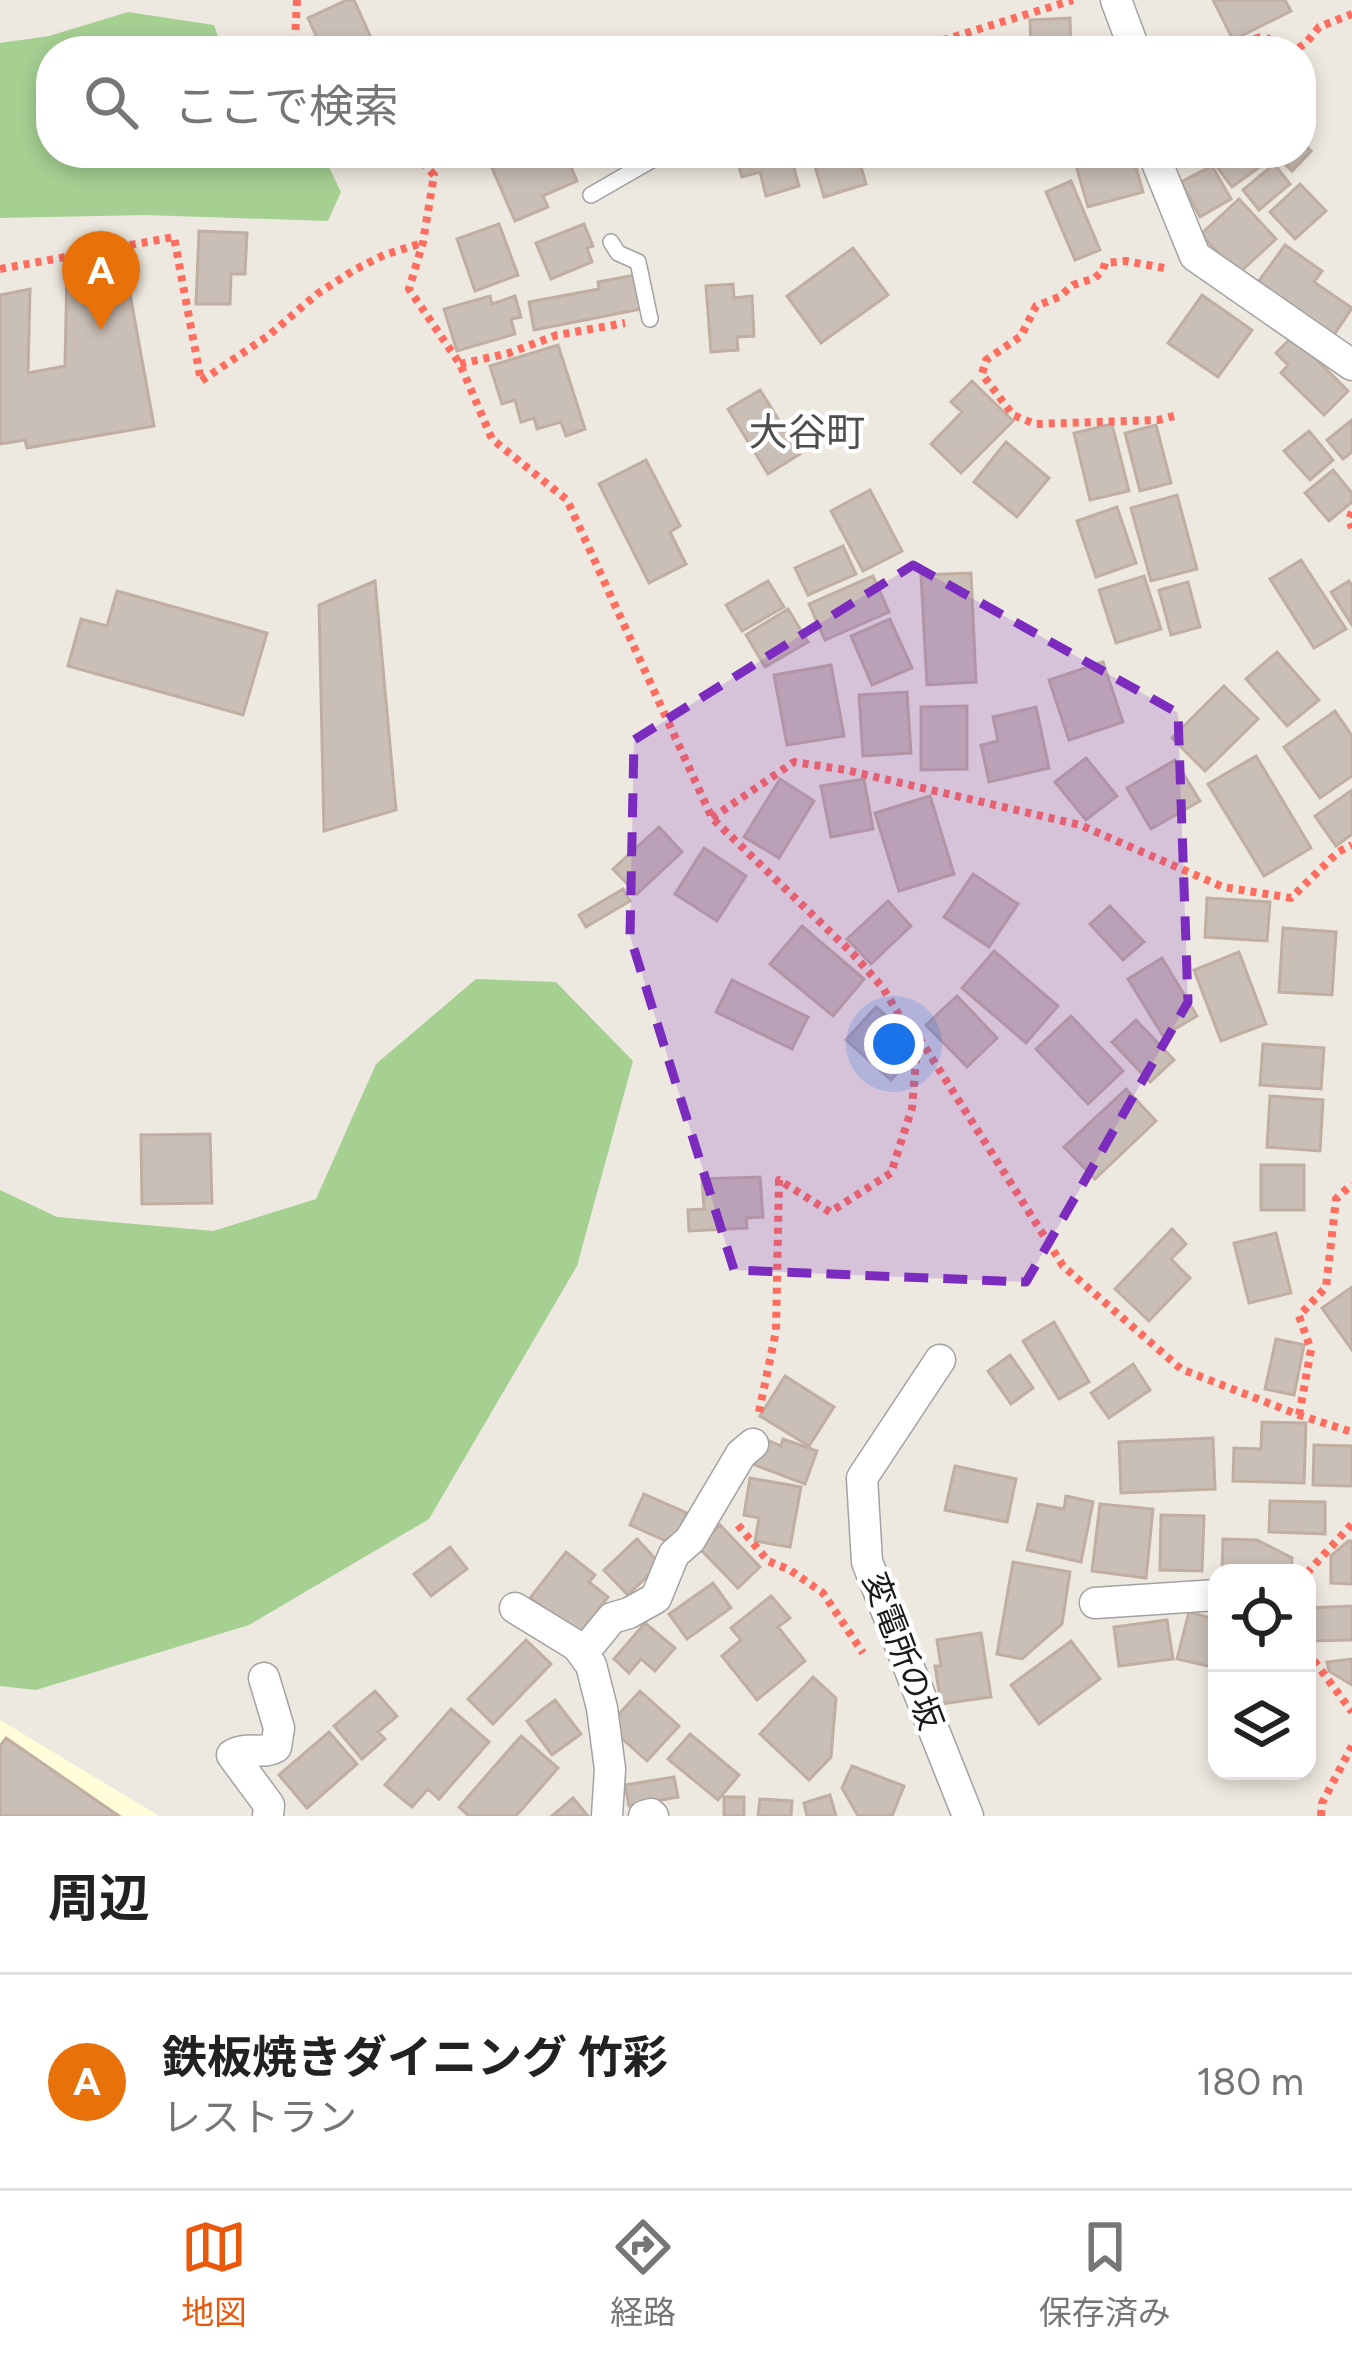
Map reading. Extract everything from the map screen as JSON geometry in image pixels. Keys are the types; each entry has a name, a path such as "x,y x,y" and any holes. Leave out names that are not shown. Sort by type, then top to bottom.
{"street":[{"path":"1116,0 1130,36"},
{"path":"1159,168 1195,256 1352,365"},
{"name":"変電所の坂","path":"940,1360 862,1478 863,1499 867,1562 968,1816"},
{"path":"584,1652 612,1618 656,1598 674,1554 691,1540 741,1454 753,1444"},
{"path":"1095,1603 1208,1596"},
{"path":"515,1608 584,1652 591,1665 610,1769 608,1816"},
{"path":"264,1678 279,1728 277,1747 232,1755 269,1804 268,1816"}],"lane":[{"path":"591,195 638,168"},
{"path":"611,242 618,254 638,262 650,319"}],"path":[{"path":"295,36 297,0"},
{"path":"957,36 1073,0"},
{"path":"1311,36 1318,27 1352,14"},
{"path":"428,168 434,175 423,242 409,289 460,364 492,439 567,500 712,818 883,988 1063,1266 1181,1369 1352,1432"},
{"path":"0,269 174,237 201,381 354,270 423,242"},
{"path":"1174,416 1030,423 1013,415 987,384 983,368 994,353 1021,336 1036,306 1095,278 1105,263 1142,262 1194,275 1208,265"},
{"path":"460,364 557,335 650,319"},
{"path":"1352,512 1352,528"},
{"path":"712,818 794,762 1080,825 1223,887 1291,898 1338,851 1352,845"},
{"path":"753,1444 776,1331 778,1180 830,1212 891,1173 912,1108 918,1036"},
{"path":"1299,1415 1312,1350 1299,1316 1326,1287 1336,1199 1352,1184"},
{"path":"726,1510 767,1561 790,1570 823,1594 870,1663"},
{"path":"1315,1564 1352,1523"},
{"path":"1316,1663 1352,1712"},
{"path":"1321,1816 1322,1803 1352,1746"}],"highlighted area":[{"path":"913,565 1178,713 1188,1002 1026,1282 734,1270 630,936 634,740"}],"shaded area":[{"path":"0,1720 159,1816 0,1816"}],"green space":[{"path":"128,12 214,25 218,36 49,36"},
{"path":"36,38 36,168 329,168 341,192 328,221 146,215 0,218 0,43"},
{"path":"476,979 556,982 633,1061 577,1266 429,1519 249,1625 36,1690 0,1686 0,1190 57,1217 213,1231 316,1199 376,1064"}],"building":[{"path":"354,0 370,36 316,36 308,18"},
{"path":"1213,0 1285,0 1291,11 1241,36 1231,36"},
{"path":"1070,18 1071,36 1031,36 1030,20"},
{"path":"492,168 571,168 577,181 543,196 548,207 515,221"},
{"path":"739,168 794,168 799,186 766,196 760,172 742,177"},
{"path":"815,168 861,168 866,184 824,197"},
{"path":"1077,168 1136,168 1143,192 1088,207"},
{"path":"1213,168 1231,199 1200,217 1181,182"},
{"path":"1218,168 1258,168 1232,187"},
{"path":"1269,168 1277,168 1290,184 1259,210 1243,190"},
{"path":"1071,181 1100,250 1075,260 1046,192"},
{"path":"1300,184 1326,211 1295,239 1270,212"},
{"path":"1239,199 1276,239 1238,274 1201,234"},
{"path":"499,224 518,275 475,291 457,239"},
{"path":"584,224 593,246 587,248 592,262 551,279 536,243"},
{"path":"199,231 247,233 245,274 231,274 230,304 196,304"},
{"path":"1285,245 1322,271 1314,282 1352,308 1332,338 1256,285"},
{"path":"853,248 888,295 821,343 787,296"},
{"path":"124,261 154,426 27,448 25,440 0,444 0,295 30,289 28,373 65,366 67,271"},
{"path":"635,275 641,309 534,330 529,302 599,289 598,282"},
{"path":"733,284 734,298 752,296 754,336 737,337 738,350 711,352 706,286"},
{"path":"1202,295 1252,330 1218,377 1168,343"},
{"path":"490,296 492,304 515,296 521,317 511,319 515,334 457,351 444,309"},
{"path":"1293,336 1348,391 1324,415 1281,373 1288,365 1276,353"},
{"path":"558,345 585,429 566,436 561,422 537,429 534,418 521,422 515,400 502,404 490,366"},
{"path":"972,381 1013,421 961,473 931,444 962,412 951,402"},
{"path":"760,390 800,454 768,474 728,409"},
{"path":"1352,420 1352,452 1343,459 1327,440"},
{"path":"1112,424 1129,491 1090,500 1074,433"},
{"path":"1156,425 1171,483 1140,491 1125,433"},
{"path":"1309,431 1333,460 1310,480 1284,451"},
{"path":"1006,442 1049,478 1017,517 974,482"},
{"path":"646,460 680,526 670,532 686,564 649,583 599,484"},
{"path":"1333,470 1352,493 1352,502 1329,521 1305,493"},
{"path":"870,490 902,551 863,571 831,511"},
{"path":"1177,495 1197,569 1151,581 1131,508"},
{"path":"1117,507 1136,563 1096,577 1077,521"},
{"path":"843,546 856,574 808,595 795,568"},
{"path":"1301,560 1346,629 1314,648 1270,579"},
{"path":"971,573 976,682 927,685 921,575"},
{"path":"873,576 889,612 825,640 809,604"},
{"path":"1144,576 1161,629 1116,643 1099,590"},
{"path":"375,581 396,810 324,831 319,605"},
{"path":"768,581 784,607 742,631 726,605"},
{"path":"1349,581 1352,586 1352,625 1331,592"},
{"path":"1188,582 1200,627 1171,635 1159,590"},
{"path":"117,591 267,633 243,715 68,666 81,619 107,626"},
{"path":"788,609 808,642 765,667 746,635"},
{"path":"890,619 912,668 872,685 851,636"},
{"path":"1277,652 1319,700 1287,726 1246,679"},
{"path":"1103,662 1123,722 1069,740 1049,680"},
{"path":"831,665 844,736 787,745 774,675"},
{"path":"1224,686 1258,719 1205,771 1172,738"},
{"path":"907,692 911,753 863,756 859,695"},
{"path":"967,706 967,769 921,770 921,707"},
{"path":"1036,707 1049,768 989,782 981,745 998,741 993,717"},
{"path":"1335,711 1352,736 1352,776 1320,798 1284,747"},
{"path":"1256,756 1311,848 1264,876 1208,784"},
{"path":"1086,758 1117,796 1086,820 1055,782"},
{"path":"1175,760 1200,801 1151,829 1127,788"},
{"path":"780,779 814,801 779,858 744,837"},
{"path":"864,779 873,829 831,837 821,786"},
{"path":"1352,790 1352,834 1336,846 1315,816"},
{"path":"930,796 954,874 899,891 875,813"},
{"path":"659,827 682,852 637,894 613,869"},
{"path":"704,848 746,876 717,921 675,894"},
{"path":"973,874 1018,904 989,947 944,917"},
{"path":"623,889 630,901 586,927 579,915"},
{"path":"1207,898 1270,902 1267,941 1205,937"},
{"path":"888,901 911,926 871,964 847,939"},
{"path":"1110,906 1144,942 1123,960 1090,924"},
{"path":"802,926 864,979 833,1016 770,964"},
{"path":"1283,928 1336,932 1332,995 1279,992"},
{"path":"994,951 1058,1006 1026,1043 962,988"},
{"path":"1239,952 1266,1024 1221,1041 1194,970"},
{"path":"1162,958 1197,1016 1163,1036 1128,979"},
{"path":"732,980 808,1017 792,1049 716,1012"},
{"path":"957,996 997,1038 967,1067 926,1025"},
{"path":"876,1007 906,1033 898,1042 913,1055 891,1080 846,1040"},
{"path":"1071,1016 1123,1071 1088,1104 1036,1049"},
{"path":"1136,1020 1174,1060 1150,1082 1112,1042"},
{"path":"1263,1044 1324,1048 1321,1089 1260,1085"},
{"path":"1126,1089 1156,1121 1095,1179 1064,1147"},
{"path":"1270,1096 1323,1100 1320,1151 1267,1147"},
{"path":"210,1134 212,1203 142,1204 141,1135"},
{"path":"1261,1165 1304,1165 1304,1210 1261,1210"},
{"path":"760,1177 763,1217 746,1218 747,1228 689,1231 688,1210 704,1209 702,1179"},
{"path":"1172,1229 1186,1244 1171,1259 1190,1278 1149,1321 1115,1289"},
{"path":"1276,1233 1291,1293 1249,1303 1234,1243"},
{"path":"1352,1287 1352,1350 1322,1308"},
{"path":"1054,1322 1089,1382 1059,1399 1023,1341"},
{"path":"1276,1339 1304,1345 1294,1395 1265,1389"},
{"path":"1010,1355 1033,1388 1011,1404 988,1371"},
{"path":"1133,1364 1150,1390 1109,1418 1091,1393"},
{"path":"785,1376 834,1407 809,1446 760,1416"},
{"path":"1262,1422 1306,1423 1304,1483 1233,1481 1234,1448 1261,1449"},
{"path":"1213,1438 1215,1489 1121,1493 1119,1442"},
{"path":"765,1439 781,1446 783,1439 817,1451 805,1484 755,1465"},
{"path":"1314,1445 1352,1446 1352,1486 1313,1485"},
{"path":"955,1466 1016,1479 1007,1522 945,1510"},
{"path":"750,1478 801,1487 790,1547 755,1541 759,1518 744,1515"},
{"path":"644,1494 687,1513 673,1544 630,1525"},
{"path":"1066,1496 1093,1502 1081,1562 1027,1550 1038,1504 1064,1509"},
{"path":"1270,1501 1325,1502 1325,1534 1269,1532"},
{"path":"1100,1504 1153,1509 1146,1578 1092,1571"},
{"path":"1161,1515 1204,1516 1202,1571 1160,1570"},
{"path":"720,1525 760,1567 738,1588 698,1547"},
{"path":"637,1539 660,1564 628,1595 604,1570"},
{"path":"1223,1539 1257,1540 1292,1558 1292,1564 1222,1564"},
{"path":"1352,1541 1352,1584 1331,1583 1331,1556"},
{"path":"450,1547 467,1569 431,1596 414,1574"},
{"path":"566,1552 595,1575 589,1582 608,1597 579,1635 530,1598"},
{"path":"1013,1562 1070,1572 1062,1624 1022,1659 997,1654"},
{"path":"713,1583 731,1608 687,1639 669,1614"},
{"path":"771,1596 790,1618 778,1627 805,1661 757,1700 722,1656 741,1640 731,1628"},
{"path":"1352,1606 1352,1640 1316,1641 1316,1608"},
{"path":"1189,1612 1208,1617 1208,1666 1177,1659"},
{"path":"1167,1620 1173,1659 1119,1666 1114,1627"},
{"path":"645,1623 675,1648 655,1671 641,1659 629,1673 614,1659"},
{"path":"981,1633 991,1697 941,1704 935,1666 941,1666 937,1640"},
{"path":"526,1640 551,1664 493,1724 468,1699"},
{"path":"1071,1641 1100,1679 1039,1724 1011,1685"},
{"path":"1352,1659 1352,1685 1329,1671 1327,1662"},
{"path":"813,1677 836,1698 831,1757 809,1780 760,1734"},
{"path":"375,1691 397,1716 378,1732 385,1739 362,1759 334,1726"},
{"path":"640,1691 679,1726 647,1761 608,1726"},
{"path":"555,1700 581,1734 552,1755 527,1721"},
{"path":"451,1709 489,1742 439,1799 428,1789 412,1807 385,1785"},
{"path":"329,1732 357,1764 307,1808 279,1775"},
{"path":"690,1734 739,1775 718,1800 668,1759"},
{"path":"521,1736 558,1768 516,1816 469,1816 459,1807"},
{"path":"6,1738 119,1816 0,1816 0,1746"},
{"path":"852,1766 904,1786 892,1816 858,1816 842,1788"},
{"path":"674,1777 678,1797 629,1806 625,1785"},
{"path":"830,1795 836,1816 807,1816 804,1803"},
{"path":"724,1797 744,1797 744,1816 724,1816"},
{"path":"573,1798 588,1816 552,1816"},
{"path":"760,1799 792,1801 791,1816 758,1816"}],"place":[{"name":"鉄板焼きダイニング 竹彩","path":"101,330"}],"district":[{"name":"大谷町","path":"807,432"}]}
